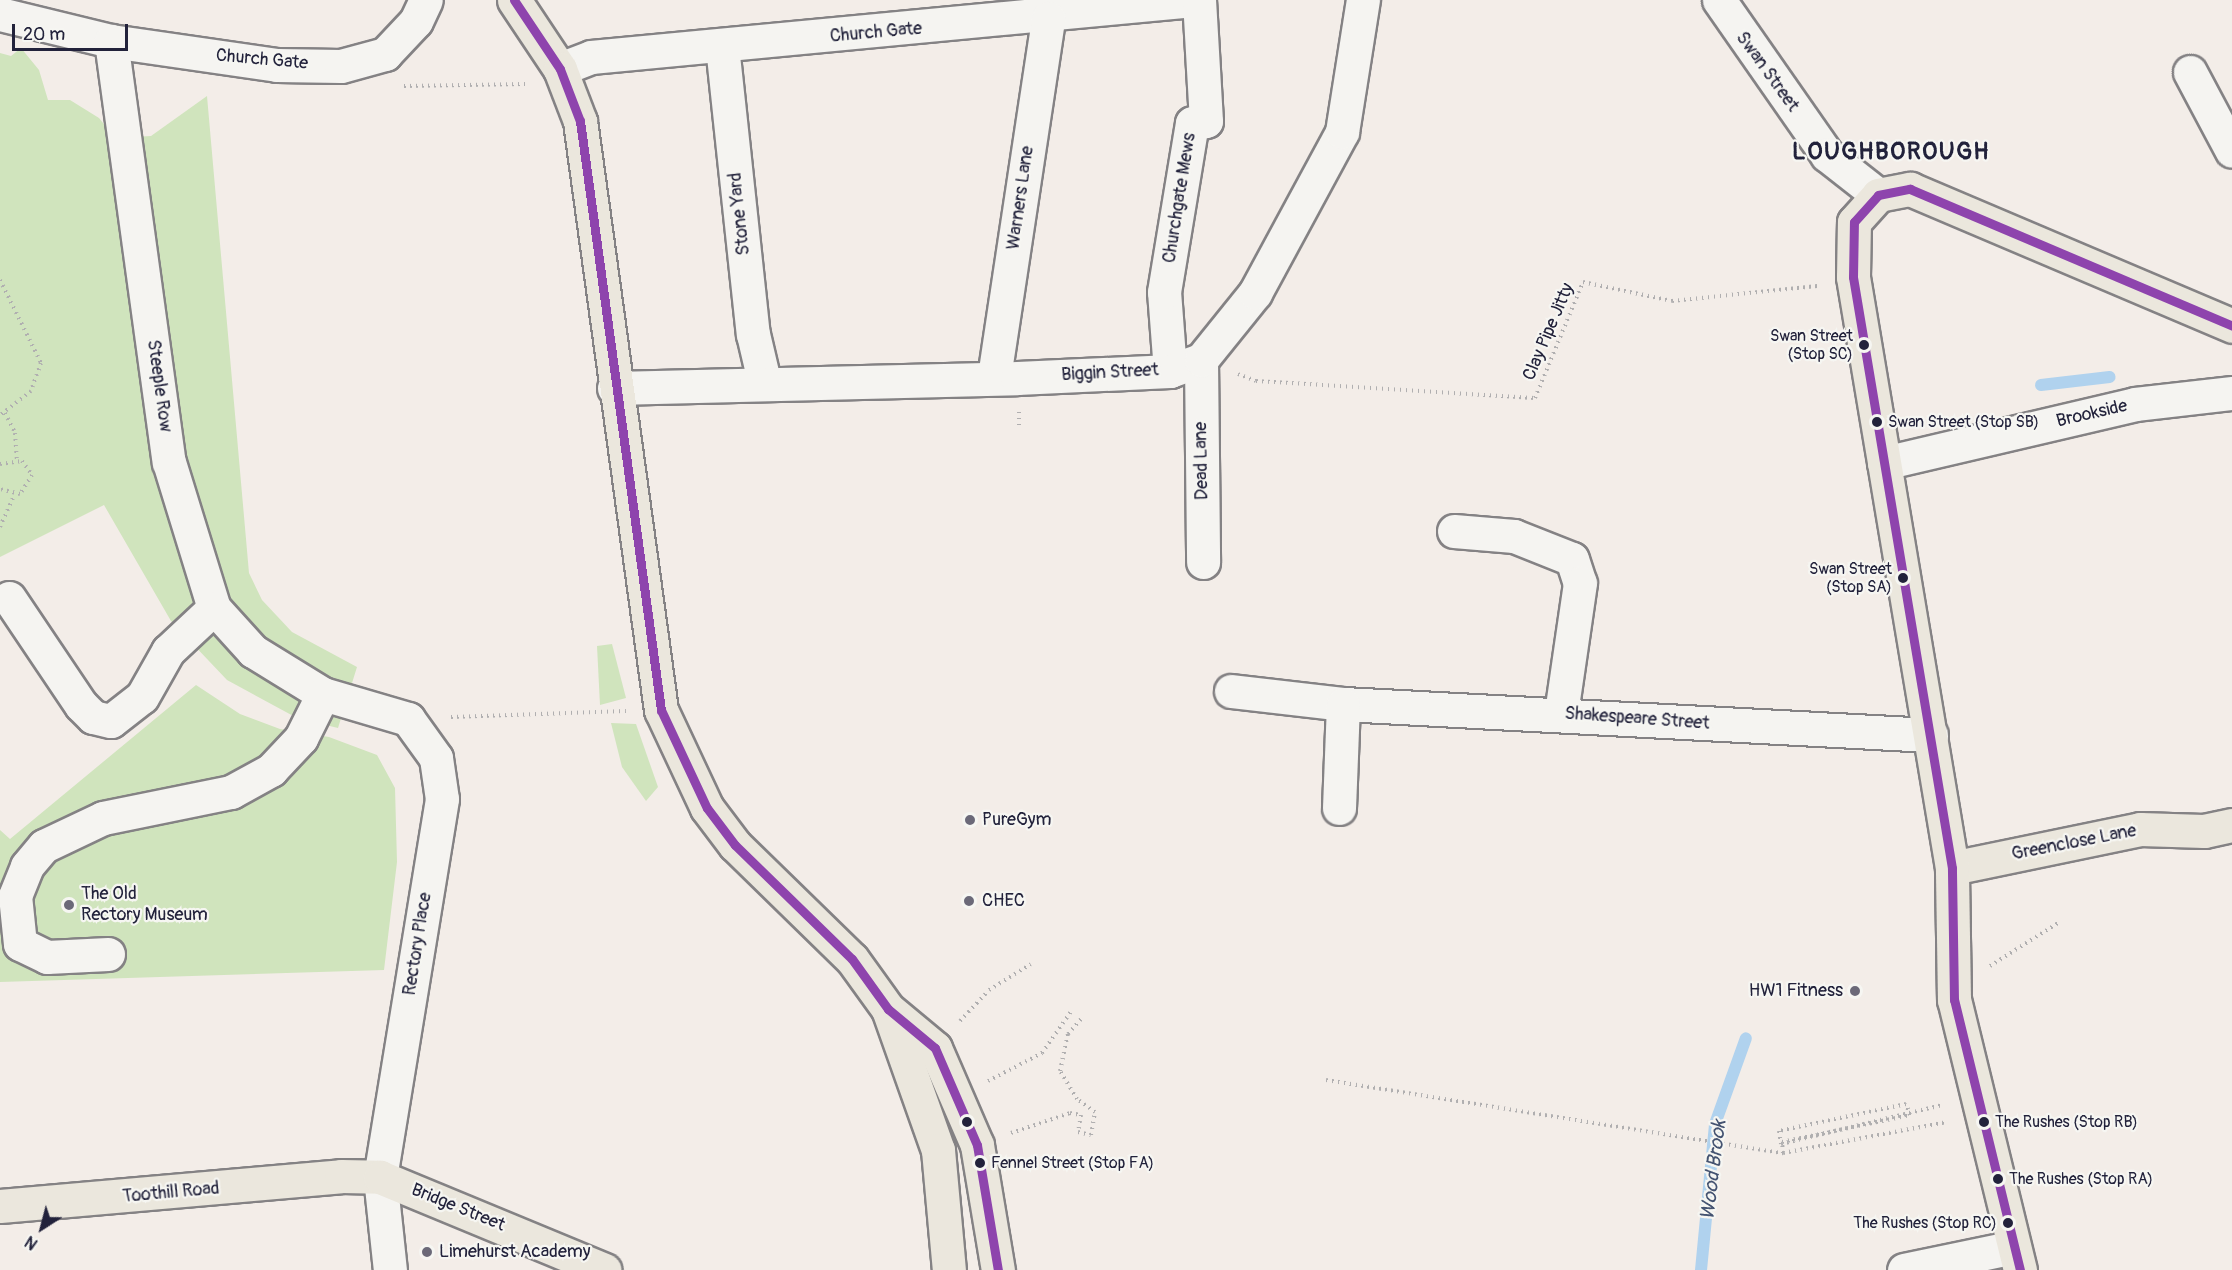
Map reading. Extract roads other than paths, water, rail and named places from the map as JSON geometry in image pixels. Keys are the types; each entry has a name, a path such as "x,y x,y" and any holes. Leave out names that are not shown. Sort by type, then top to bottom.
{"main road":[{"path":"514,0 563,76 580,121 614,388 660,710 706,808 735,846 852,959 888,1009 935,1048 976,1145 998,1270"},
{"path":"2017,1258 1977,1107 1952,977 1952,868 1853,277 1854,222 1878,195 1910,189 1949,203 2232,326"},
{"name":"Greenclose Lane","path":"1952,868 2140,829 2204,831 2232,825"},
{"path":"888,1009 938,1150 949,1270"},
{"name":"Bridge Street","path":"341,1176 380,1177 605,1270"},
{"name":"Toothill Road","path":"0,1206 341,1176"}],"street":[{"name":"Church Gate","path":"0,15 111,41 277,65 365,60 385,54 404,36 426,0"},
{"name":"Church Gate","path":"563,76 591,57 1048,18 1193,0"},
{"name":"Churchgate Mews","path":"1170,371 1164,292 1192,123 1206,121 1199,0"},
{"path":"1201,360 1255,293 1342,132 1363,0"},
{"name":"Swan Street","path":"1719,0 1827,154 1878,195"},
{"name":"Warners Lane","path":"994,377 1048,18"},
{"name":"Steeple Row","path":"111,41 169,462 214,608 253,651 314,688"},
{"name":"Stone Yard","path":"722,46 753,334 764,381"},
{"path":"2190,72 2232,151"},
{"name":"Biggin Street","path":"614,388 764,381 1170,371 1201,360"},
{"name":"Dead Lane","path":"1201,360 1203,562"},
{"name":"Brookside","path":"1884,463 2135,404 2232,393"},
{"path":"1454,531 1515,536 1572,559 1580,583 1561,714"},
{"path":"9,598 81,705 93,717 111,721 142,697 168,651 214,608"},
{"path":"108,954 47,957 20,944 15,897 27,866 44,846 103,818 231,792 271,770 301,738 314,688"},
{"name":"Rectory Place","path":"314,688 408,719 435,758 442,799 380,1177 390,1270"},
{"name":"Shakespeare Street","path":"1231,691 1343,704 1931,735"},
{"path":"1339,808 1343,704"},
{"path":"1904,1270 2017,1258"}],"waterway":[{"name":"Wood Brook","path":"2041,385 2110,377"},
{"name":"Wood Brook","path":"1701,1270 1715,1124 1746,1038"}],"place":[{"name":"Swan Street (Stop SC)","path":"1864,345"},
{"name":"Swan Street (Stop SB)","path":"1877,422"},
{"name":"Swan Street (Stop SA)","path":"1903,578"},
{"name":"PureGym","path":"970,820"},
{"name":"CHEC","path":"969,901"},
{"name":"The Old Rectory Museum","path":"69,905"},
{"name":"HW1 Fitness","path":"1855,991"},
{"name":"The Rushes (Stop RB)","path":"1984,1122"},
{"name":"Fennel Street (Stop FA)","path":"980,1163"},
{"name":"The Rushes (Stop RA)","path":"1998,1179"},
{"name":"The Rushes (Stop RC)","path":"2008,1223"},
{"name":"Limehurst Academy","path":"427,1252"}],"district":[{"name":"LOUGHBOROUGH","path":"1891,152"}]}
